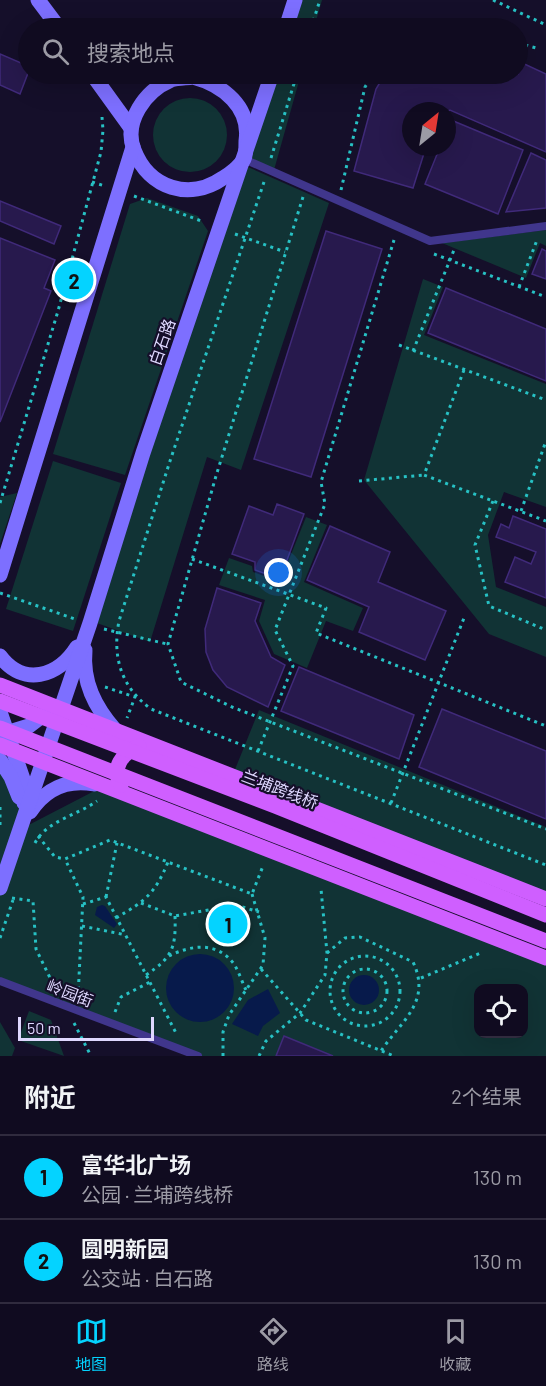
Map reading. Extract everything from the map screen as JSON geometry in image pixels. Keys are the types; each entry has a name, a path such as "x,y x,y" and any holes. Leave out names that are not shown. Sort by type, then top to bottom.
{"main road":[{"path":"38,0 52,18"},
{"path":"289,18 295,0"},
{"path":"99,84 131,128"},
{"path":"163,84 153,89 139,107 131,128 133,147 141,166 155,180 172,189 192,191 211,186 228,175 244,159 247,137 245,121 237,104 226,91 215,84"},
{"name":"白石路","path":"90,624 143,453 269,84"},
{"path":"0,575 133,147"},
{"path":"0,656 6,664 25,675 47,675 75,651 90,624"},
{"path":"24,782 47,738 90,624"},
{"path":"90,624 85,649 85,674 94,700 115,730"},
{"path":"7,688 27,700 47,738"},
{"path":"7,688 546,899"},
{"name":"兰埔跨线桥","path":"0,701 275,806 546,915"},
{"path":"2,735 38,720 57,707"},
{"path":"0,712 2,735 15,751 24,782 25,796 19,830"},
{"path":"47,738 66,727 81,725 115,730"},
{"path":"2,735 546,941"},
{"path":"134,798 119,781 118,766 122,757 132,749 145,744 154,745"},
{"path":"15,751 546,958"},
{"path":"0,760 18,794 19,830"},
{"path":"3,892 37,760"},
{"path":"19,830 37,801 50,791 74,783 102,786"}],"lane":[{"path":"244,159 430,241 546,226"},
{"name":"岭园街","path":"0,981 198,1056"}],"path":[{"path":"314,18 320,0"},
{"path":"493,0 546,25"},
{"path":"528,46 536,48"},
{"path":"294,84 268,170 170,461 115,641 117,662 135,697 151,709 546,865"},
{"path":"338,200 366,84"},
{"path":"0,503 58,311 93,182 103,141 100,112"},
{"path":"93,182 286,252"},
{"path":"306,186 168,644 181,682 270,721 546,829"},
{"path":"258,751 293,666 275,630 325,504 321,482 398,227"},
{"path":"527,241 546,239"},
{"path":"519,287 537,240"},
{"path":"413,351 454,250 464,248"},
{"path":"427,251 546,297"},
{"path":"399,345 546,400"},
{"path":"424,475 464,370"},
{"path":"521,511 546,441"},
{"path":"359,481 424,475 546,521"},
{"path":"493,501 475,545 489,606 546,630"},
{"path":"192,559 326,608 316,633 546,726"},
{"path":"391,804 464,618"},
{"path":"30,852 38,836 97,801"},
{"path":"0,807 0,828"},
{"path":"38,836 55,857 65,859 110,840 252,894"},
{"path":"117,842 106,897 186,1051"},
{"path":"65,859 83,897 78,1011"},
{"path":"116,918 141,903 159,885 168,862"},
{"path":"223,1056 223,1032 229,1015 261,969 265,938 252,894 263,866"},
{"path":"0,938 17,888"},
{"path":"259,1056 267,1041 300,1013 325,975 327,953 321,889"},
{"path":"3,892 13,898 33,901 36,949 91,1056"},
{"path":"83,904 106,897"},
{"path":"141,903 175,916 236,905 259,912"},
{"path":"169,956 176,941 175,916"},
{"path":"82,926 126,935"},
{"path":"327,953 345,938 360,937 413,962 421,978 415,1004 404,1024 381,1051"},
{"path":"146,975 169,956 188,946 207,947 223,954 235,965 246,990"},
{"path":"421,978 483,952"},
{"path":"368,956 388,964 395,973 400,994 397,1005 383,1021 372,1025 350,1022 334,1005 330,993 332,981 336,970 345,962 356,957 368,956"},
{"path":"261,969 306,1020 394,1056"},
{"path":"359,969 374,971 380,975 386,987 384,1000 369,1012 355,1010 349,1006 343,992 347,978 359,969"},
{"path":"111,1023 120,997 150,982"}],"green space":[{"path":"298,0 322,0 317,18 292,18"},
{"path":"271,84 298,84 274,170 247,158"},
{"path":"190,98 204,101 216,109 224,121 227,135 224,149 216,161 204,169 190,172 176,169 164,161 156,149 153,135 156,121 164,109 176,101"},
{"path":"248,167 329,203 241,470 207,457 150,642 94,622 146,456"},
{"path":"147,198 198,216 208,231 125,475 53,454 130,204"},
{"path":"546,230 546,246 540,243 526,278 442,243"},
{"path":"423,279 443,287 424,335 546,384 546,507 504,492 488,535 496,587 546,607 546,657 489,634 364,480"},
{"path":"53,461 121,483 73,631 6,609"},
{"path":"17,493 0,544 0,497"},
{"path":"306,517 327,525 304,582 363,608 353,631 326,621 307,668 274,654 259,621 265,600 219,585 229,558 252,566 253,572 280,582"},
{"path":"259,710 546,827 546,896 234,772"},
{"path":"0,745 19,799 19,830 102,787 546,959 546,1056 199,1056 0,981"},
{"path":"29,1011 51,1020 64,1056 18,1040"},
{"path":"0,1022 15,1048 12,1056 0,1056"}],"water":[{"path":"102,905 117,924 114,928 95,915 97,907"},
{"path":"193,954 207,954 219,959 229,969 234,988 229,1007 219,1017 207,1022 193,1022 181,1017 171,1007 166,995 166,981 171,969 181,959"},
{"path":"364,975 375,979 379,990 375,1001 364,1005 353,1001 349,990 353,979"},
{"path":"268,989 280,1013 263,1026 258,1036 232,1024 248,1000"}],"building":[{"path":"0,54 18,62 18,84 24,84 20,94 0,85"},
{"path":"528,66 546,74 546,152 456,113 456,102 402,102 402,156 423,156 413,188 354,171 379,84 528,84"},
{"path":"456,122 523,150 498,214 425,184 436,156 456,156"},
{"path":"531,153 546,160 546,208 506,212"},
{"path":"0,201 61,226 54,244 0,221"},
{"path":"326,231 382,249 311,477 254,459"},
{"path":"0,238 55,260 44,288 51,291 0,422"},
{"path":"542,249 546,251 546,279 532,274"},
{"path":"446,288 546,329 546,381 428,333"},
{"path":"277,504 304,514 280,579 255,570 255,562 232,554 249,506 273,515"},
{"path":"513,516 546,529 546,598 505,582 515,557 531,564 536,552 496,537 501,524 509,528"},
{"path":"330,526 390,552 378,582 446,611 425,660 359,632 369,607 307,580"},
{"path":"217,588 261,603 255,621 271,657 285,665 268,707 227,687 213,670 206,652 205,629"},
{"path":"299,667 414,715 399,759 281,711"},
{"path":"442,709 546,751 546,819 419,767"},
{"path":"284,1036 333,1056 276,1056"}],"place":[{"name":"圆明新园","path":"74,280"},
{"name":"富华北广场","path":"228,924"}]}
